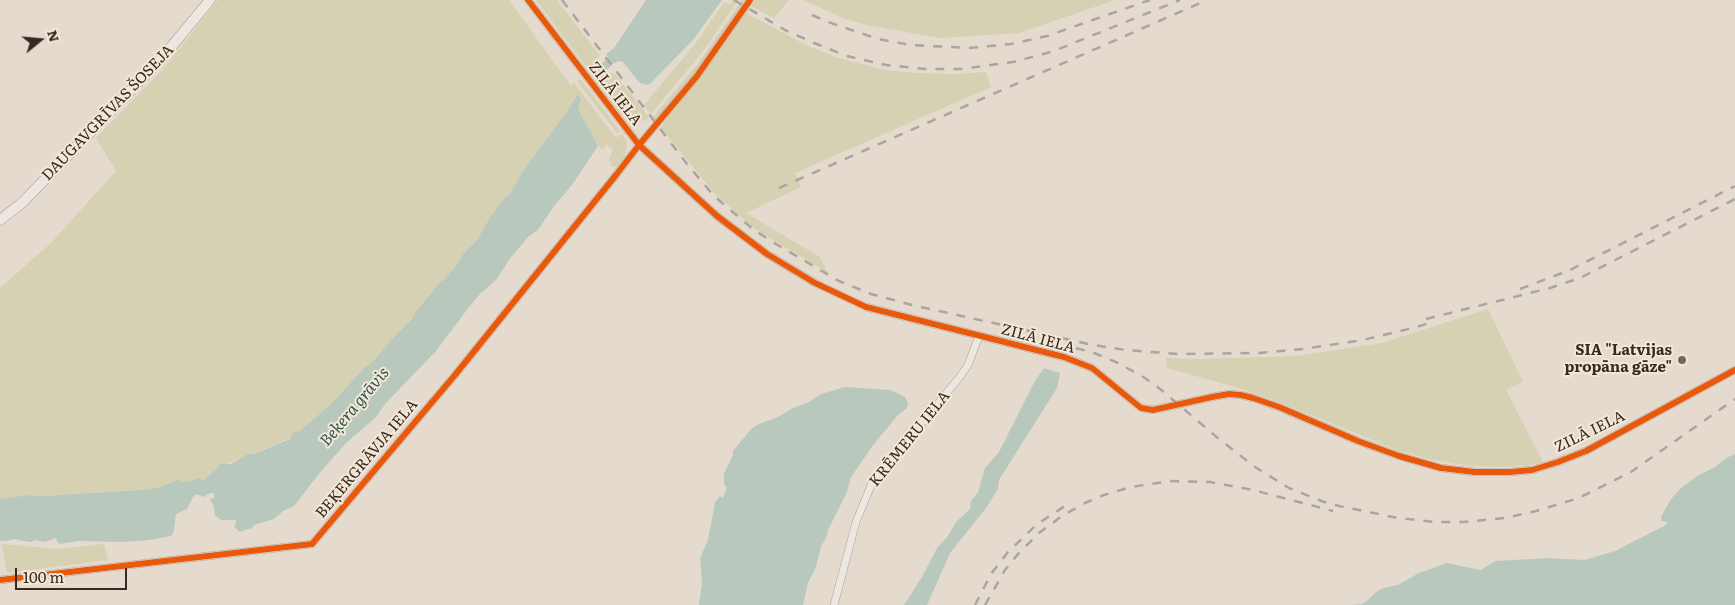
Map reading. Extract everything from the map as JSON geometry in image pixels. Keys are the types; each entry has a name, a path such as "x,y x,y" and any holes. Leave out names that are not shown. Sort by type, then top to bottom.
{"main road":[{"name":"DAUGAVGRĪVAS ŠOSEJA","path":"0,220 23,202 162,58 210,0"}],"street":[{"name":"ZILĀ IELA","path":"528,0 639,145 717,216 767,254 794,271 866,307 1064,357 1092,368 1141,408 1153,410 1212,396 1229,394 1247,396 1279,407 1358,441 1399,456 1441,468 1475,472 1510,472 1532,470 1573,457 1735,370"},
{"name":"BEĶERGRĀVJA IELA","path":"0,580 312,544 461,367 639,145 697,76 750,0"},
{"name":"KRĒMERU IELA","path":"834,605 856,522 872,483 968,366 979,336"}],"shaded area":[{"path":"218,0 509,0 571,86 574,83 616,138 622,134 627,142 625,157 618,167 612,167 609,160 613,149 606,145 603,150 598,146 578,109 581,100 576,94 570,107 523,171 510,194 504,198 489,219 477,240 462,255 461,259 414,314 412,319 393,338 371,365 366,366 330,405 300,431 292,433 290,438 219,467 202,480 181,482 179,479 160,487 141,490 43,496 29,495 0,499 0,288 50,244 116,171 96,138 163,69"},
{"path":"536,0 557,0 600,56 594,62 607,78 613,72 649,117 645,121 634,119 632,122 621,113"},
{"path":"733,0 738,0 704,50 651,114 644,105 695,44 724,2 730,5"},
{"path":"742,0 745,0 697,69 655,120 653,117 700,61"},
{"path":"755,0 789,0 774,18 751,6"},
{"path":"803,0 1115,0 1019,33 939,38 867,25 845,19"},
{"path":"746,13 806,45 835,57 885,70 915,73 953,74 986,72 991,87 795,173 801,187 746,213 820,257 828,273 755,229 740,216 716,195 661,128 702,76"},
{"path":"579,79 620,131 617,133 577,81"},
{"path":"1488,309 1523,382 1506,390 1543,462 1502,467 1470,466 1428,459 1397,450 1277,401 1167,368 1166,358 1199,359 1296,356 1382,343"},
{"path":"2,544 58,549 104,544 108,560 7,573"}],"water":[{"path":"646,0 722,0 693,40 648,85 638,81 623,62 613,63 606,54 614,48"},
{"path":"577,94 581,100 578,109 598,146 572,185 554,206 538,230 529,236 511,257 496,280 469,307 436,351 385,404 376,417 346,443 294,506 283,511 274,519 239,532 234,526 236,520 221,520 215,515 210,499 214,498 214,493 203,497 197,494 193,497 187,509 176,514 172,535 166,537 122,542 78,541 59,544 55,538 45,542 15,539 0,541 0,499 29,495 43,496 141,490 160,487 179,479 181,482 189,482 198,478 203,480 219,467 219,464 231,464 248,454 253,454 290,439 292,433 300,431 330,405 412,319 414,314 461,259 462,255 477,240 489,219 504,198 510,194 523,171 570,107"},
{"path":"1044,368 1060,373 1057,388 999,480 998,489 986,508 950,553 927,605 904,605 922,577 937,548 948,536 956,522 970,509 971,501 978,492 985,468 999,452 1036,379"},
{"path":"845,387 890,390 905,397 908,404 907,408 898,415 874,444 851,477 847,492 821,546 816,567 808,583 803,605 699,605 702,583 700,558 708,540 715,502 720,496 723,498 727,488 724,484 724,474 733,451 752,428 757,425 809,402 821,394"},
{"path":"1735,454 1735,605 1349,605 1362,604 1383,588 1398,585 1419,573 1447,563 1481,570 1495,561 1548,558 1585,560 1615,551 1666,525 1667,522 1662,521 1661,517 1671,499 1681,488"}],"waterway":[{"name":"Beķera grāvis","path":"602,69 618,56"}],"railway":[{"path":"562,0 687,164 714,196 754,230 776,244 839,281 871,294 912,305 1093,345 1178,354 1259,353 1303,349 1363,340 1435,321"},
{"path":"734,0 785,30 847,56 886,65 925,69 961,69 1013,62 1054,51 1180,0"},
{"path":"812,15 878,39 911,45 969,48 1011,44 1047,36 1150,0"},
{"path":"779,188 1207,0"},
{"path":"1520,289 1570,270 1735,186"},
{"path":"1426,319 1550,288 1580,278 1735,199"},
{"path":"1076,348 1118,363 1145,378 1255,467 1289,488 1339,506 1398,518 1435,522 1463,522 1505,518 1579,498 1631,472 1735,399"},
{"path":"985,605 1005,570 1039,533 1062,516 1085,503 1131,487 1171,481 1210,482 1253,490 1333,511"},
{"path":"975,605 991,574 1008,552 1036,525 1068,504"}],"cycle path":[{"path":"528,0 639,145 717,216 767,254 815,283 866,307 1064,357 1092,368 1141,408 1153,410 1229,394 1241,395 1279,407 1358,441 1399,456 1441,468 1475,472 1510,472 1532,470 1586,451 1735,370"},
{"path":"0,580 312,544 455,375 639,145 697,76 750,0"}],"place":[{"name":"SIA \"Latvijas propāna gāze\"","path":"1682,360"}]}
